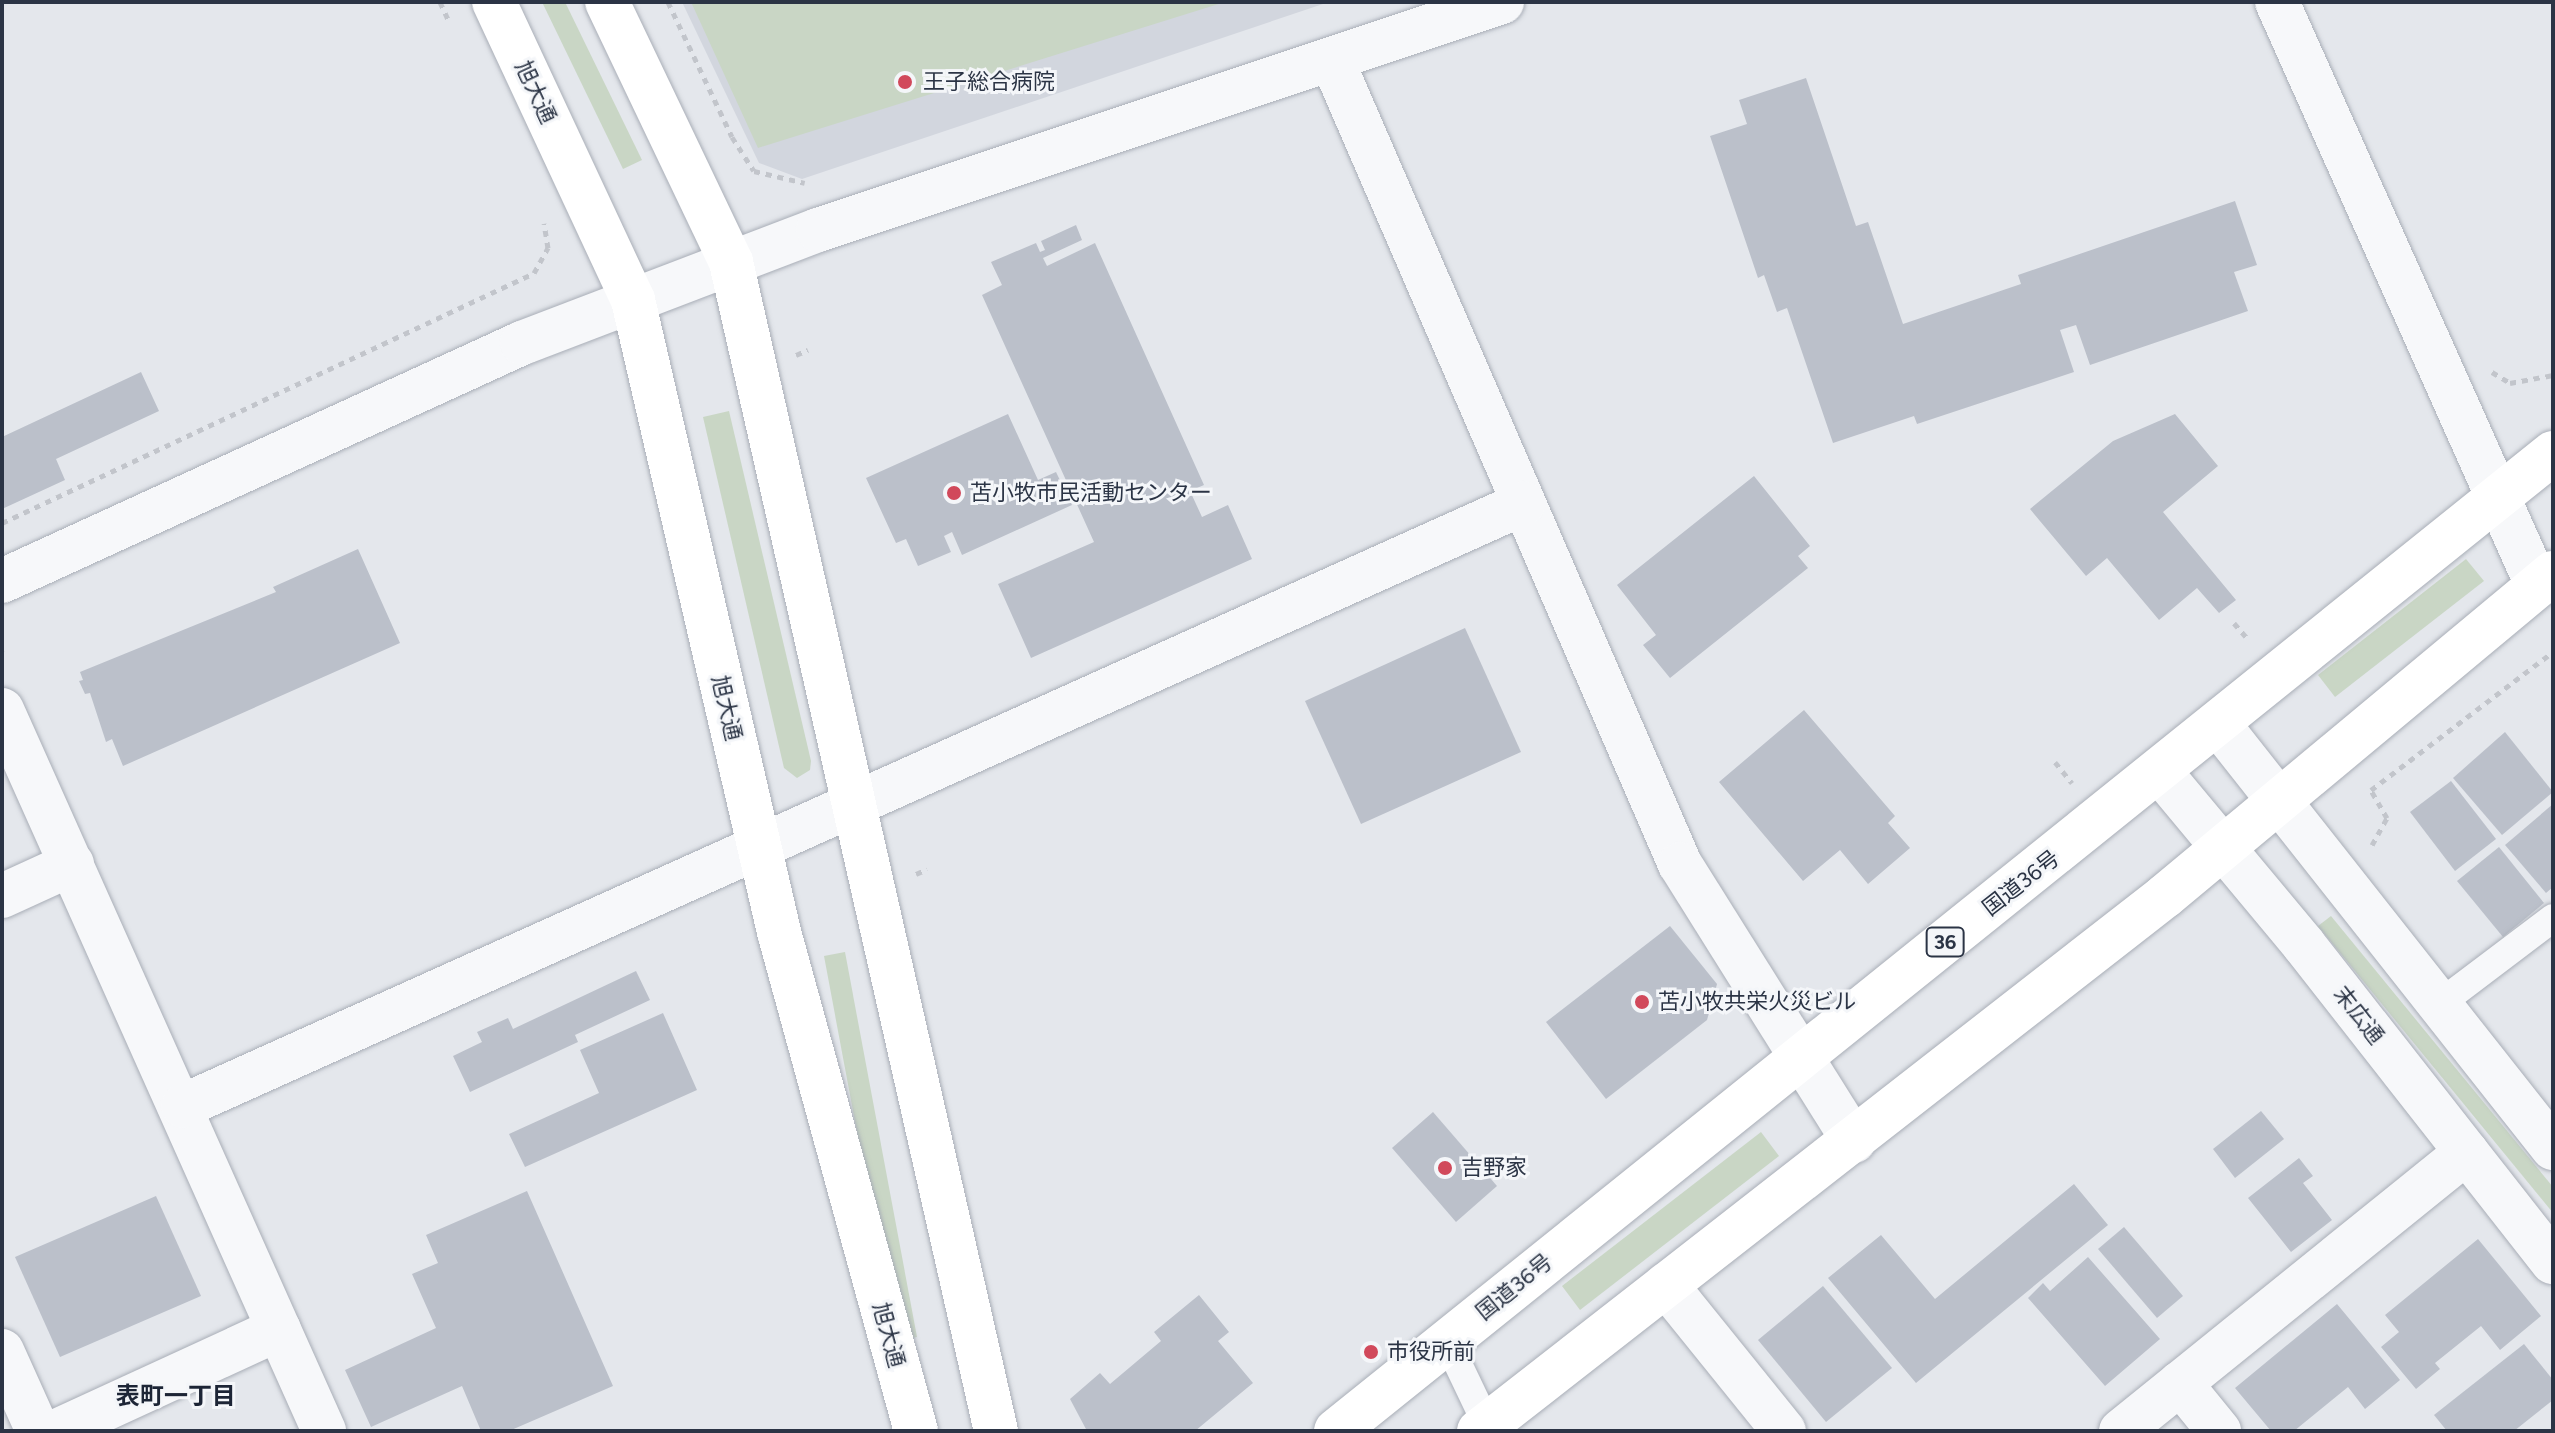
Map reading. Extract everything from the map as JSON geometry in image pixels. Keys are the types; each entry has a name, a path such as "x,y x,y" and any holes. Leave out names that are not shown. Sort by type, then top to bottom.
{"main road":[{"name":"旭大通","path":"494,2 633,300 760,850 916,1431"},
{"path":"607,2 731,262 852,807 996,1431"},
{"name":"国道36号","path":"1336,1431 1803,1054 2219,725 2553,453"},
{"path":"1486,1429 2223,848 2545,579"}],"street":[{"path":"2,581 522,343 731,262 1502,2"},
{"path":"2277,2 2497,497 2545,579"},
{"path":"1332,60 1680,864 1803,1054 1854,1141"},
{"path":"183,1106 760,850 1524,503"},
{"path":"2,710 183,1106 324,1431"},
{"path":"2219,725 2553,1148"},
{"name":"末広通","path":"2160,772 2553,1262"},
{"path":"2,896 72,864"},
{"path":"2121,1431 2467,1152"},
{"path":"1666,1285 1784,1431"},
{"path":"57,1431 279,1329"},
{"path":"2,1351 38,1431"},
{"path":"2180,1383 2219,1431"}],"lane":[{"path":"2438,1005 2553,918"},
{"path":"1447,1341 1486,1429"}],"path":[{"path":"440,2 453,30"},
{"path":"668,2 732,137 754,171 800,185 815,180"},
{"path":"2,523 534,273 548,248 542,214"},
{"path":"756,369 808,350"},
{"path":"2380,860 2371,848 2387,818 2371,790 2553,652"}],"shaded area":[{"name":"王子総合病院","path":"682,2 1329,2 802,179 759,163"}],"green space":[{"path":"542,2 565,2 642,160 623,169"},
{"name":"王子総合病院","path":"691,2 1225,2 758,148"},
{"path":"729,411 811,761 810,770 797,778 784,768 703,417"},
{"path":"2466,559 2484,581 2335,697 2318,675"},
{"path":"2331,916 2553,1187 2553,1213 2318,926"},
{"path":"845,952 917,1337 896,1341 824,956"},
{"path":"1761,1132 1779,1156 1580,1310 1562,1286"}],"building":[{"path":"1806,78 1856,226 1868,222 1903,324 2021,284 2018,275 2235,201 2257,265 2234,272 2248,311 2090,365 2076,325 2060,330 2074,372 1917,424 1914,416 1833,443 1787,308 1777,312 1764,275 1758,278 1710,136 1747,124 1739,100"},
{"path":"1076,225 1082,240 1043,258 1047,266 1095,243 1204,485 1190,491 1202,517 1228,505 1252,559 1031,658 998,584 1094,542 982,295 1002,285 991,262 1036,243 1040,252 1045,250 1041,241"},
{"path":"141,372 159,411 56,459 65,480 2,509 2,437"},
{"path":"1008,414 1038,480 1056,472 1072,505 962,555 952,532 944,536 951,552 918,566 906,539 896,543 866,478"},
{"path":"2175,414 2218,466 2163,512 2236,600 2219,613 2197,588 2159,620 2107,558 2086,576 2030,509 2113,441"},
{"path":"1754,476 1810,546 1798,556 1808,568 1670,678 1643,645 1656,635 1617,585"},
{"path":"358,549 400,643 123,766 112,739 106,742 90,693 85,694 79,681 83,680 80,672 276,592 273,587"},
{"path":"1465,628 1521,752 1361,824 1305,701"},
{"path":"1804,710 1895,816 1888,823 1910,848 1868,884 1840,850 1803,881 1719,782"},
{"path":"2505,732 2553,792 2502,835 2453,778"},
{"path":"2451,781 2496,839 2455,871 2410,812"},
{"path":"2553,804 2553,887 2546,893 2505,845"},
{"path":"2499,847 2544,903 2503,937 2457,881"},
{"name":"苫小牧共栄火災ビル","path":"1670,926 1717,984 1707,1020 1606,1099 1546,1022"},
{"path":"636,971 650,1000 575,1035 578,1042 470,1092 453,1056 482,1042 477,1032 508,1018 513,1029"},
{"path":"663,1013 697,1090 525,1167 509,1134 599,1093 580,1050"},
{"path":"2261,1111 2284,1139 2235,1178 2213,1149"},
{"path":"1433,1112 1497,1186 1456,1222 1392,1148"},
{"path":"2299,1158 2313,1176 2303,1183 2332,1220 2291,1252 2248,1198"},
{"path":"2074,1184 2108,1225 1916,1383 1828,1278 1881,1235 1935,1299"},
{"path":"527,1191 613,1386 509,1431 481,1431 462,1386 371,1427 345,1370 436,1328 412,1274 438,1263 426,1235"},
{"path":"156,1196 201,1296 60,1357 15,1257"},
{"path":"2124,1227 2183,1296 2157,1318 2098,1249"},
{"path":"2478,1239 2541,1316 2500,1350 2481,1326 2435,1363 2440,1369 2416,1389 2381,1347 2399,1332 2385,1315"},
{"path":"2088,1257 2160,1339 2105,1386 2028,1298 2043,1283 2050,1291"},
{"path":"1823,1286 1892,1368 1826,1422 1758,1340"},
{"path":"1199,1295 1229,1332 1218,1341 1253,1383 1195,1431 1087,1431 1070,1399 1100,1373 1110,1384 1161,1341 1154,1332"},
{"path":"2337,1304 2400,1380 2365,1409 2348,1387 2294,1431 2271,1431 2235,1388"},
{"path":"2524,1344 2553,1380 2553,1400 2514,1431 2447,1431 2434,1415"}],"place":[{"name":"王子総合病院","path":"905,82"},
{"name":"苫小牧市民活動センター","path":"954,493"},
{"name":"苫小牧共栄火災ビル","path":"1642,1002"},
{"name":"吉野家","path":"1445,1168"},
{"name":"市役所前","path":"1371,1352"}],"district":[{"name":"表町一丁目","path":"176,1396"}]}
